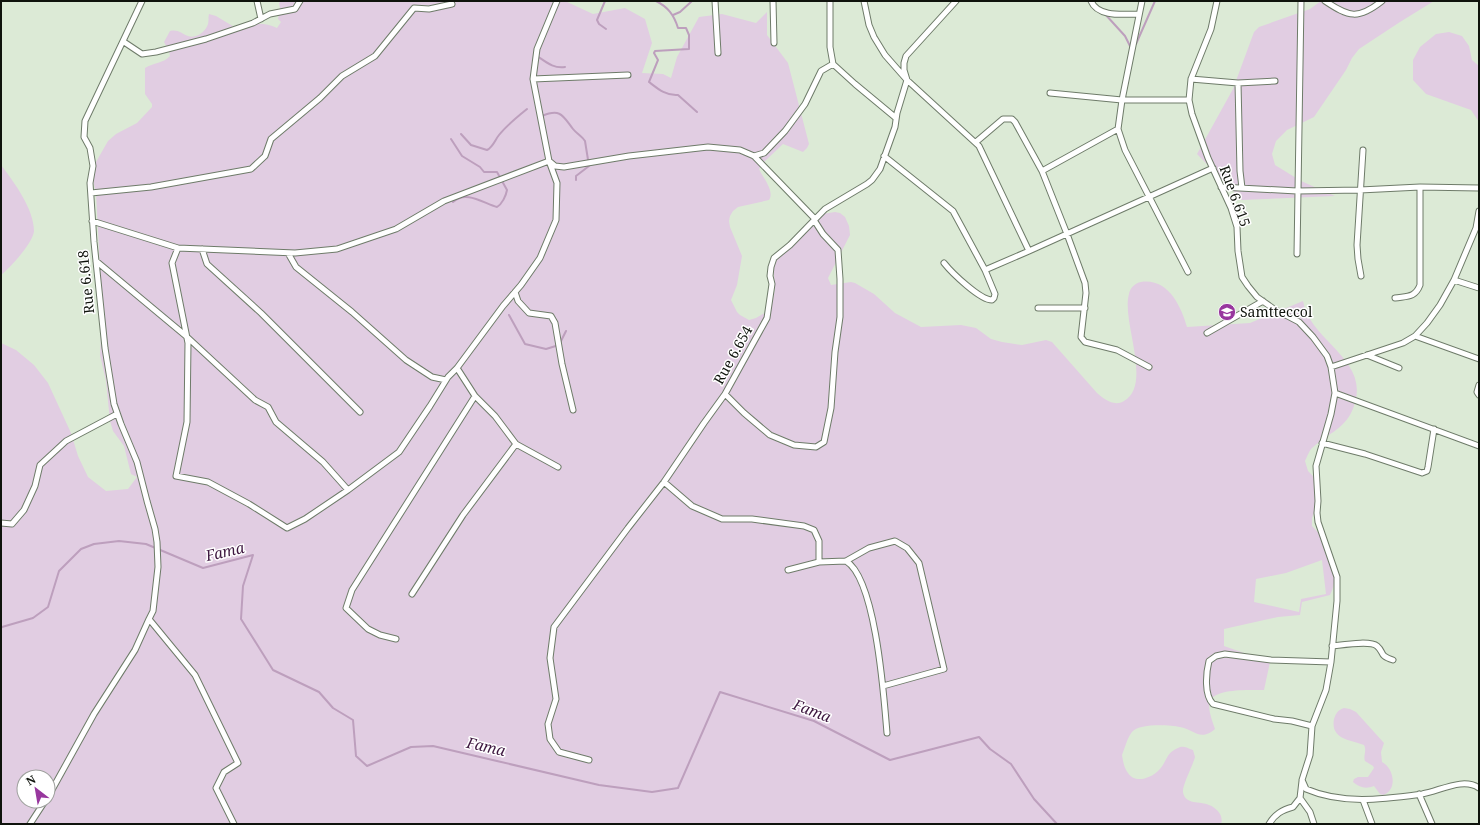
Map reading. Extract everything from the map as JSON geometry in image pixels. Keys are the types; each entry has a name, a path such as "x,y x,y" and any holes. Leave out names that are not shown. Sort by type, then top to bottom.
{"street":[{"name":"Rue 6.618","path":"56,783 94,714 135,650 150,619 153,611 158,567 156,529 147,502 137,462 114,404 104,348 92,221 90,183 93,166 90,148 84,137 86,121 94,102 124,42 142,1"},
{"path":"257,1 261,19"},
{"path":"124,42 142,54 156,52 206,39 261,19 270,14 295,9 300,1"},
{"path":"178,248 172,263 188,343 187,422 176,476 208,482 249,504 287,528 305,519 348,490 399,452 446,380 457,368 498,311 515,292 540,258 556,220 557,183 549,161 534,79 537,49 557,1"},
{"path":"715,1 718,53"},
{"path":"773,1 774,43"},
{"path":"830,1 830,47 833,64 896,118"},
{"path":"864,1 869,25 874,37 885,55 907,80 979,146 1002,191 1029,252"},
{"name":"Rue 6.654","path":"589,760 559,752 550,739 548,724 556,699 550,658 554,628 664,482 725,394 767,318 772,284 770,276 773,261 831,204 856,191 872,180 880,169 895,127 896,118 907,80 904,70 906,56 956,1"},
{"path":"1091,1 1096,8 1103,12 1114,14 1139,14"},
{"path":"1142,1 1122,100 1118,128 1125,150 1188,272"},
{"name":"Rue 6.615","path":"1217,1 1211,29 1191,79 1189,100 1192,114 1237,227 1238,251 1242,277 1248,286 1263,301 1274,309 1299,322 1313,337 1327,356 1331,367 1335,393 1331,414 1316,466 1318,501 1317,512 1319,527 1337,577 1337,601 1331,662 1326,690 1312,726 1310,755 1302,780 1300,798"},
{"path":"1296,254 1301,1"},
{"path":"1325,1 1342,12 1352,14 1361,14 1382,1"},
{"path":"91,193 151,188 251,169 265,156 271,139 320,98 342,76 375,56 414,8 429,9 452,4"},
{"path":"754,156 764,153 785,131 805,104 821,71 833,64"},
{"path":"534,79 628,75"},
{"path":"1191,79 1238,83 1275,81"},
{"path":"1238,83 1240,171 1242,188"},
{"path":"1050,93 1122,100 1189,100"},
{"path":"976,142 1003,119 1012,119 1019,126 1042,171 1085,283 1086,293 1081,337 1082,340 1084,342 1117,350 1148,368"},
{"path":"1042,171 1118,128"},
{"path":"549,161 555,166 564,167 629,156 708,147 740,150 754,156 815,219 823,234 838,250 840,279 840,316 835,352 831,408 824,442 816,447 794,445 770,435 744,413 725,394"},
{"path":"1361,276 1357,245 1363,150"},
{"path":"884,156 953,211 985,270 995,294 994,298 992,300 985,298 955,277 944,263"},
{"path":"92,221 178,248 288,253 337,249 396,229 444,201 549,161"},
{"path":"985,270 1029,252 1213,168"},
{"path":"1221,187 1297,191 1420,187 1479,188"},
{"path":"1395,298 1412,295 1417,292 1420,285 1420,187"},
{"path":"1331,367 1366,356 1415,336 1440,305 1454,280 1478,228 1479,212"},
{"path":"202,249 206,264 261,313 360,412"},
{"path":"288,253 296,267 352,312 406,360 432,377 446,380"},
{"path":"96,261 186,336 255,400 268,407 276,422 323,462 348,490"},
{"path":"1454,280 1479,288"},
{"path":"515,292 518,301 529,313 551,316 555,323 562,364 573,410"},
{"path":"1207,332 1263,301"},
{"path":"1038,308 1085,308"},
{"path":"1415,336 1479,360"},
{"path":"1366,356 1399,368"},
{"path":"457,368 476,396 495,416 516,444 558,467"},
{"path":"1479,385 1477,392 1479,395"},
{"path":"1335,393 1479,446"},
{"path":"396,639 380,635 368,629 346,608 352,590 476,396"},
{"path":"1,523 12,524 24,510 34,486 40,465 66,441 117,414"},
{"path":"1322,443 1365,454 1422,473 1427,471 1434,429"},
{"path":"412,594 463,515 516,444"},
{"path":"664,482 692,506 722,519 752,519 804,526 814,530 819,540 819,562"},
{"path":"788,570 819,562 846,561 869,548 895,541 907,548 919,563 944,669 883,686"},
{"path":"846,561 851,564 862,584 869,606 883,686 887,733"},
{"path":"150,619 195,675 238,762 224,772 216,788 234,824"},
{"path":"1332,646 1374,644 1379,647 1385,658 1393,660"},
{"path":"1312,726 1292,721 1274,720 1213,704 1209,697 1207,683 1209,661 1216,656 1225,654 1271,660 1331,662"},
{"path":"1302,780 1306,790 1319,795 1333,798 1363,800 1420,794 1468,784 1479,788"},
{"path":"1420,794 1432,824"},
{"path":"1269,824 1271,819 1282,810 1293,807 1300,798 1310,812 1314,824"},
{"path":"1363,800 1372,824"},
{"path":"30,824 40,809"}],"shaded area":[{"path":"281,1 565,1 593,14 625,8 645,19 652,43 642,73 663,74 671,78 677,57 699,17 722,14 756,23 767,12 767,35 788,63 809,144 803,152 783,144 764,162 759,169 770,189 771,193 769,200 738,207 730,216 730,227 742,256 737,285 731,300 737,312 749,320 768,311 772,304 775,289 773,262 779,252 802,230 822,214 835,212 840,213 845,217 849,226 850,235 828,278 831,285 851,282 855,283 874,294 895,313 921,327 961,325 976,328 991,339 1002,342 1022,345 1046,340 1052,342 1097,393 1113,403 1120,403 1124,401 1132,393 1136,381 1136,367 1128,306 1130,292 1137,283 1150,282 1159,284 1166,289 1177,302 1187,327 1250,323 1303,301 1308,316 1317,329 1348,365 1355,378 1357,393 1349,417 1340,427 1312,448 1305,461 1308,471 1315,478 1316,507 1312,518 1312,526 1323,538 1330,553 1334,568 1333,589 1330,595 1302,602 1300,615 1278,617 1224,629 1224,646 1270,662 1264,690 1226,692 1213,697 1210,701 1209,708 1215,729 1210,733 1201,735 1185,728 1175,726 1155,725 1141,727 1130,734 1122,755 1128,773 1135,778 1143,779 1158,771 1168,755 1174,750 1180,747 1185,747 1193,750 1195,757 1184,785 1184,796 1190,801 1215,808 1221,815 1221,824 1,824 1,343 16,350 34,365 48,383 71,433 78,456 88,477 106,491 128,489 137,477 131,474 124,446 113,431 110,421 106,381 100,355 101,335 99,315 101,286 96,193 92,176 96,162 108,141 116,134 137,123 152,107 152,104 145,94 145,68 165,60 170,56 164,42 170,31 178,31 191,37 198,35 207,27 209,14 216,16 236,28 252,24 267,24 277,28 281,22 278,19 280,8 279,3","holes":["1322,560 1326,594 1301,599 1299,612 1254,602 1256,579 1286,573"]},
{"path":"1321,1 1434,1 1359,49 1314,117 1287,130 1276,141 1272,154 1275,165 1301,181 1335,196 1242,200 1197,154 1233,89 1254,32 1259,27 1310,9"},
{"path":"1449,32 1462,36 1469,46 1472,60 1479,66 1479,122 1471,110 1426,94 1413,80 1413,60 1420,47 1436,34"},
{"path":"1,165 27,205 31,214 34,231 30,242 10,267 1,275"},
{"path":"1344,708 1356,712 1384,743 1381,752 1382,762 1389,769 1393,779 1391,789 1383,795 1380,794 1374,786 1363,787 1358,786 1353,782 1354,779 1358,777 1368,777 1374,768 1365,761 1364,745 1343,738 1335,731 1334,719 1336,713"}],"waterway":[{"path":"604,1 617,1"},
{"path":"605,1 597,20 599,24 606,29"},
{"path":"656,1 670,12 675,19 678,28 686,28 689,35 689,49 655,51 654,53 658,60 649,82 666,93 678,95 697,112"},
{"path":"673,15 680,12 692,1"},
{"path":"1136,44 1155,1"},
{"path":"1105,14 1125,36 1131,48"},
{"path":"537,56 554,66 565,67"},
{"path":"461,134 471,145 487,150 505,128 527,109"},
{"path":"542,116 558,113 567,120 585,141 589,166 576,176 576,180"},
{"path":"451,139 462,156 480,167 484,172 497,172 507,190 504,200 497,207 469,197 463,197 453,202"},
{"path":"509,315 525,344 546,349 559,345 566,331"},
{"name":"Fama","path":"1,628 33,618 48,607 59,571 81,549 94,544 119,541 146,544 203,568 253,555 243,586 241,619 273,670 319,692 333,708 353,720 356,756 367,766 411,747 433,746 599,785 652,792 678,788 720,692 814,721 890,760 979,737 990,749 1011,764 1034,799 1057,824"}],"place":[{"name":"Samtteccol","path":"1227,312"}]}
